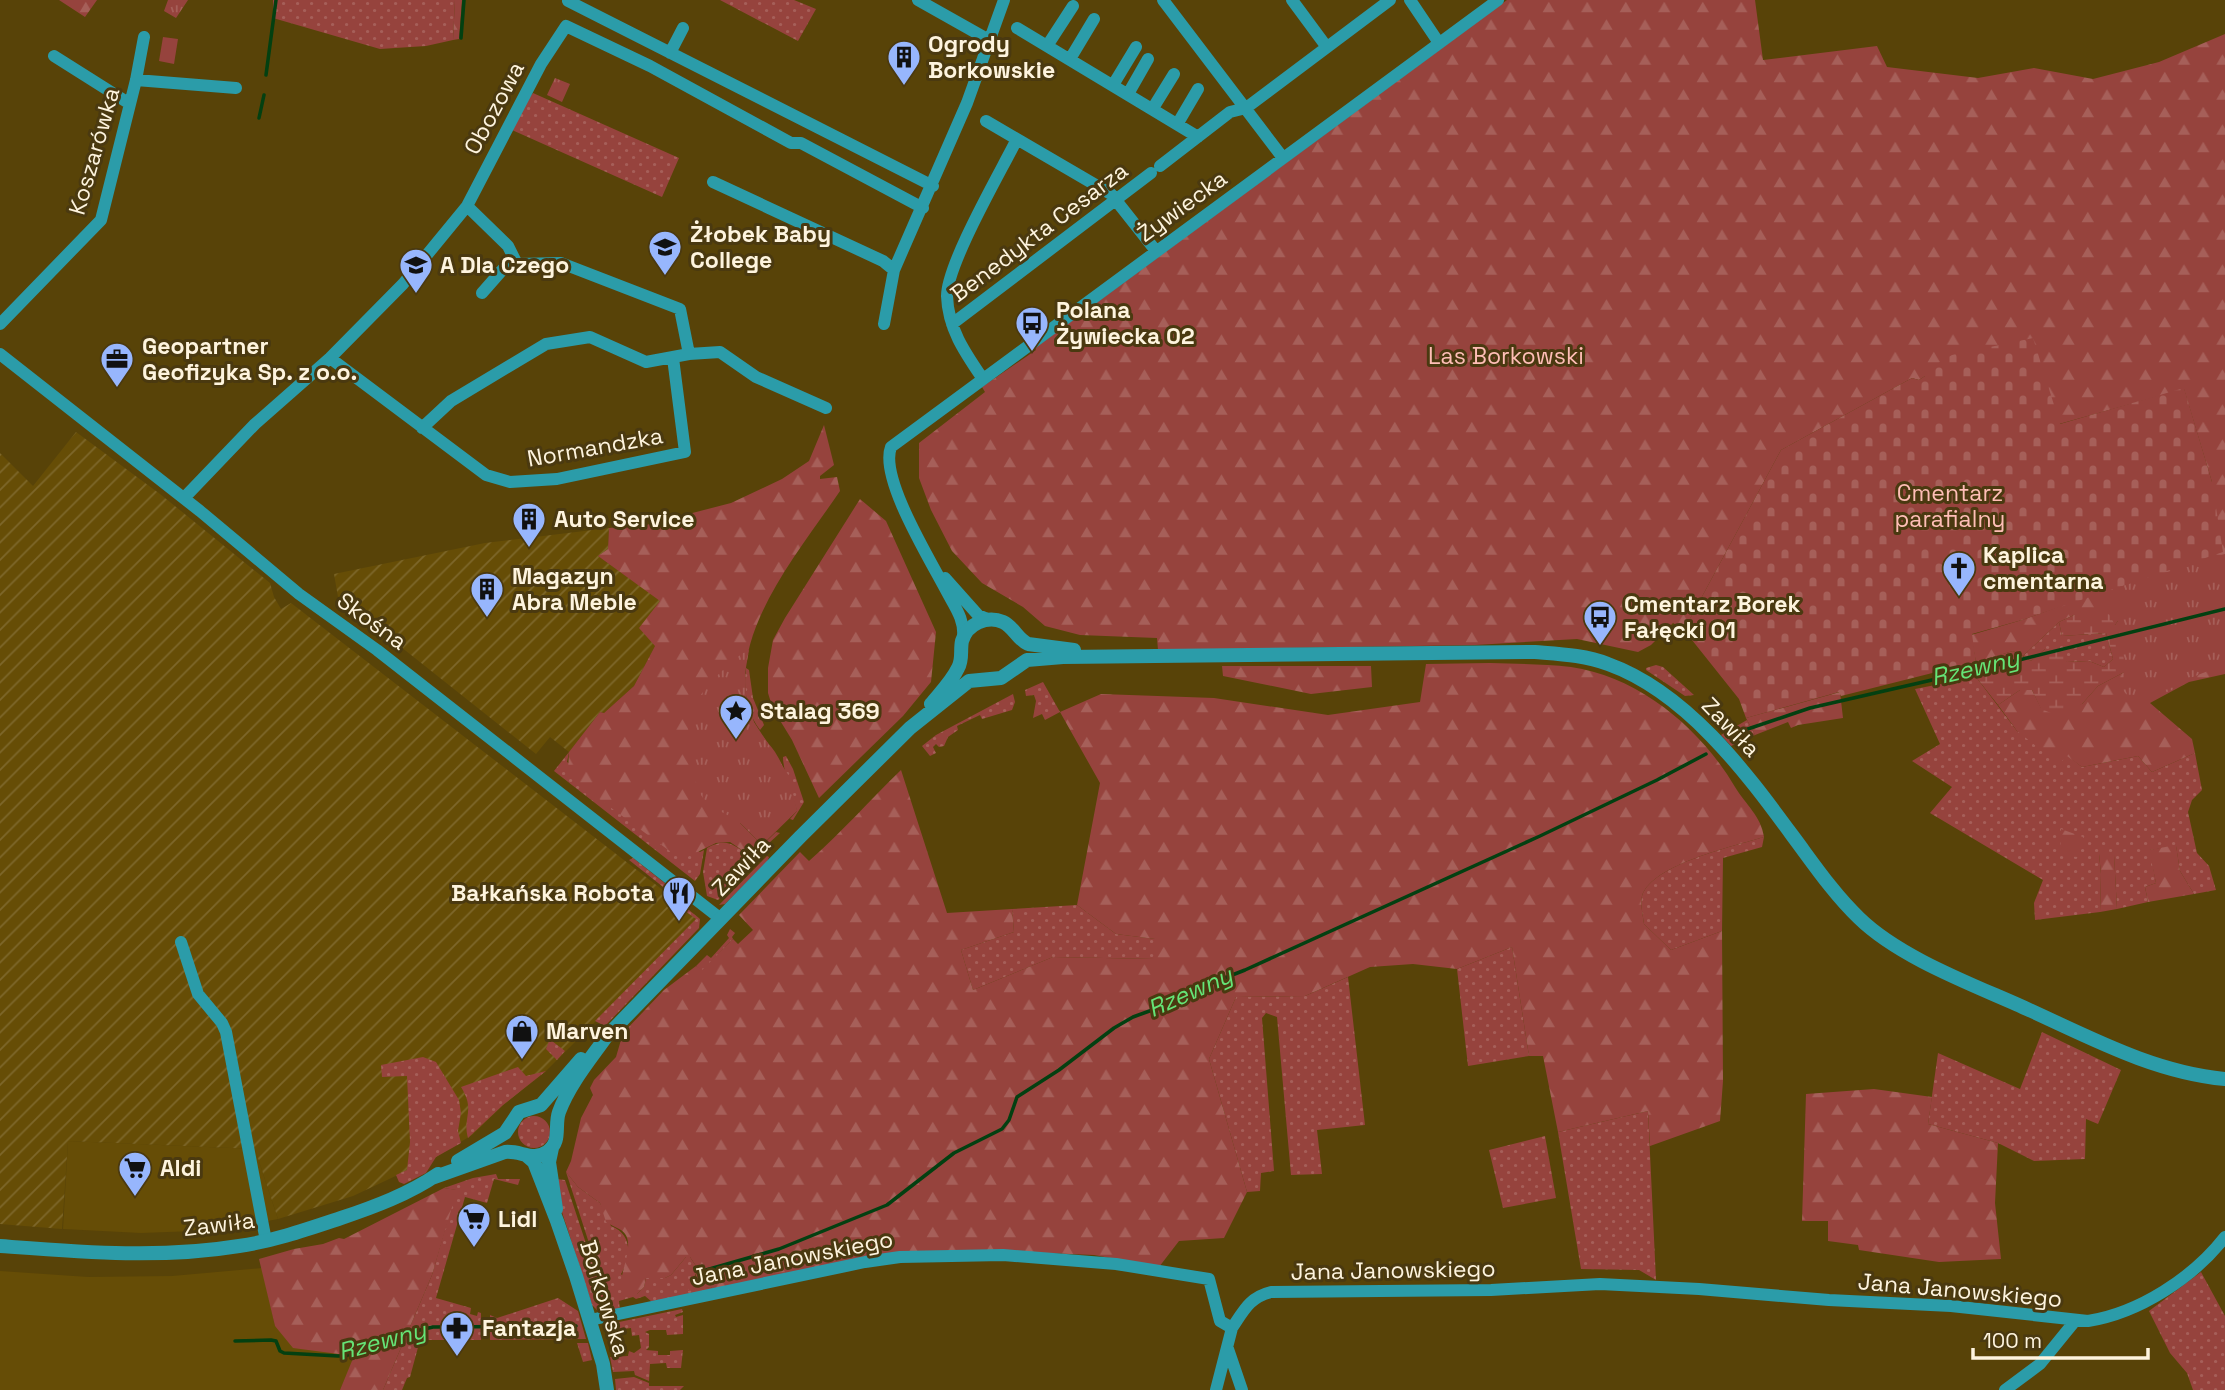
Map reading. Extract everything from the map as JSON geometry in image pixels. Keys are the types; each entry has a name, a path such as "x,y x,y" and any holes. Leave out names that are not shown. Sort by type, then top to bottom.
{"street":[{"path":"918,0 989,40"},
{"path":"884,324 894,270 967,103 1004,0"},
{"path":"1164,0 1283,158"},
{"path":"1292,0 1326,46"},
{"name":"Benedykta Cesarza","path":"952,324 1230,112 1246,108 1390,0"},
{"path":"1410,0 1439,43"},
{"name":"Żywiecka","path":"931,562 893,481 888,466 891,446 1498,0"},
{"path":"568,1 933,186"},
{"path":"1047,46 1073,6"},
{"path":"1070,60 1094,19"},
{"name":"Obozowa","path":"184,498 255,424 330,358 403,285 467,206 541,64 566,26 650,66 791,143 801,143 923,208"},
{"path":"670,53 683,28"},
{"path":"1017,28 1198,137"},
{"name":"Koszarówka","path":"0,324 101,220 144,37"},
{"path":"1113,85 1136,47"},
{"path":"54,56 130,104"},
{"path":"1128,94 1148,59"},
{"path":"1153,108 1174,74"},
{"path":"136,80 236,88"},
{"path":"1178,123 1198,89"},
{"path":"986,121 1111,194 1156,251"},
{"path":"983,379 961,348 952,324 947,295 958,258 1017,139"},
{"path":"713,182 877,258 894,270"},
{"path":"467,206 508,247 517,264"},
{"path":"482,293 504,268 517,264 561,262 680,309 689,354"},
{"path":"422,428 451,401 547,344 590,337 646,362 689,354 722,352 756,377 826,408"},
{"name":"Skośna","path":"0,354 184,498 299,594 377,650 721,919"},
{"name":"Normandzka","path":"330,358 485,475 510,482 557,479 685,452 673,358"},
{"path":"931,562 975,612 990,620"},
{"path":"931,562 962,620 962,660 971,672 985,679"},
{"path":"962,645 971,627 990,620"},
{"name":"Zawiła","path":"990,620 1009,626 1028,644 1113,655"},
{"path":"1016,666 1021,649 1018,636"},
{"name":"Zawiła","path":"0,1246 147,1254 196,1252 266,1241 361,1211 432,1178 502,1153 541,1156 552,1148 558,1136 556,1124 559,1110 573,1084 606,1037 911,728 957,671 962,645"},
{"name":"Zawiła","path":"911,728 968,682 1001,678 1016,666 1031,659 1113,655 1535,652 1572,655 1606,663 1645,681 1668,696 1688,714 1754,784 1849,908 1880,936 1916,957 2127,1055 2168,1069 2225,1079"},
{"path":"181,942 198,994 222,1023 226,1032 266,1241"},
{"name":"Zawiła","path":"432,1178 500,1137 519,1112 541,1105 595,1044 606,1037"},
{"path":"534,1108 549,1113 556,1124"},
{"path":"509,1127 510,1139 523,1154"},
{"name":"Borkowska","path":"552,1148 549,1166 558,1221"},
{"name":"Borkowska","path":"523,1154 534,1162 558,1221 590,1320 607,1390"},
{"name":"Jana Janowskiego","path":"590,1320 900,1257 1003,1255 1116,1264 1209,1279 1220,1321 1232,1328 1249,1302 1258,1295 1271,1293 1458,1290 1600,1284 1699,1289 1819,1300 1951,1306 2075,1321 2108,1318 2142,1305 2194,1268 2225,1237"},
{"path":"2005,1390 2040,1364 2075,1321"},
{"path":"1216,1390 1232,1328"},
{"path":"1228,1349 1242,1390"}],"shaded area":[{"path":"76,432 160,494 270,583 281,609 291,603 699,918 546,1071 503,1105 472,1135 436,1157 353,1196 278,1219 255,1149 68,1141 62,1229 0,1224 0,453 33,486"},
{"path":"609,528 608,549 598,556 661,601 655,646 634,686 604,713 600,712 569,752 550,737 536,754 338,597 334,574 485,543"},
{"path":"68,1141 255,1149 278,1219 221,1230 141,1233 63,1229"},
{"path":"262,1268 275,1326 355,1356 340,1390 0,1390 0,1271 88,1277 172,1276"}],"green space":[{"path":"59,0 97,0 85,17"},
{"path":"168,0 188,0 176,18 164,11"},
{"path":"273,0 455,0 453,40 426,46 380,49 273,18"},
{"path":"455,0 462,0 459,39 453,40"},
{"path":"720,0 794,0 816,9 798,41"},
{"name":"Las Borkowski","path":"1507,0 1755,0 1763,60 1877,46 1887,67 1978,78 2034,68 2093,79 2159,62 2225,34 2225,568 2134,598 2115,625 2074,615 2059,622 2023,656 2013,651 1976,662 1971,635 2080,599 2212,482 2184,389 2059,424 1925,376 1919,380 1912,378 1781,450 1684,630 1673,623 1651,645 1638,652 1577,639 1475,645 1158,650 1157,638 1080,635 1045,626 1023,607 982,583 952,551 931,510 919,478 919,443 985,392 982,387 1036,350 1035,348"},
{"path":"163,37 178,39 174,64 159,61"},
{"path":"555,78 570,84 562,102 547,95"},
{"path":"533,93 679,158 662,197 512,130"},
{"name":"Cmentarz parafialny","path":"2033,338 2060,424 2184,388 2212,482 2223,552 2022,620 1972,634 1976,662 1841,696 1839,692 1746,718 1739,699 1684,630 1781,450 1912,378 1919,380 1925,376 1926,370 1952,355"},
{"path":"824,425 834,465 820,476 820,479 837,477 840,491 785,570 768,600 746,661 745,691 753,721 783,766 797,811 740,823 762,845 751,856 730,842 716,843 687,857 671,852 576,782 568,771 569,752 600,712 604,713 634,686 655,646 639,628 660,601 598,556 608,549 609,528 646,525 731,503 782,479 809,461"},
{"path":"860,499 886,521 936,632 931,682 903,716 819,798 792,740 773,709 768,693 768,668 773,640"},
{"path":"2225,554 2225,671 2208,671 2137,704 2123,691 2124,661 2113,589"},
{"path":"2134,598 2132,668 2098,686 2082,704 2056,715 2041,709 2032,690 2020,690 1998,705 1976,677 1976,662 2013,651 2031,661 2045,649 2062,648 2067,662 2089,661 2104,667 2113,659 2106,633 2062,636 2059,622 2074,615 2109,614 2115,625"},
{"path":"2059,622 2062,636 2106,633 2113,659 2104,667 2089,661 2067,662 2045,649 2031,661 2023,656"},
{"path":"2225,648 2225,674 2189,682 2150,703 2192,739 2195,753 2152,772 2138,756 2082,767 2067,756 2059,764 2017,731 1998,705 2020,690 2032,690 2041,708 2082,704 2098,686 2132,668"},
{"path":"749,650 745,673 746,696 754,722 789,776 797,811 762,845 739,822 703,798 696,781 689,743 689,721 693,706 725,668"},
{"path":"1490,663 1571,667 1621,682 1644,694 1666,709 1705,745 1760,823 1764,837 1715,851 1677,866 1649,885 1641,899 1644,924 1671,950 1722,931 1723,1081 1720,1121 1650,1146 1648,1111 1558,1132 1543,1056 1529,1056 1512,947 1457,969 1413,964 1370,967 1305,996 1236,997 1209,1059 1247,1192 1224,1238 1179,1241 1159,1267 1094,1255 914,1251 713,1289 711,1287 688,1291 688,1283 695,1278 698,1269 690,1257 686,1257 671,1275 665,1278 646,1278 644,1287 637,1294 629,1295 621,1287 628,1249 626,1235 606,1222 600,1203 578,1187 566,1172 581,1118 593,1095 590,1088 594,1080 616,1057 623,1033 664,990 696,966 702,970 733,939 738,944 753,930 739,915 800,852 809,861 901,770 947,913 1012,909 1014,932 961,950 973,990 1053,957 1155,959 1155,939 1116,934 1077,905 1100,783 1060,712 1101,694 1214,698 1328,715 1420,702 1426,664"},
{"path":"1656,665 1663,667 1694,695 1685,696 1646,670"},
{"path":"1222,666 1371,666 1372,687 1311,694 1223,676"},
{"path":"746,668 749,670 753,698 764,725 760,730 747,700"},
{"path":"1976,677 2017,731 2067,755 2082,767 2138,756 2152,772 2195,753 2202,790 2192,800 2188,812 2197,853 2209,866 2216,890 2194,894 2180,871 2176,846 2150,850 2156,883 2145,887 2148,902 2117,909 2114,855 2099,854 2100,912 2035,920 2034,903 2043,880 1930,813 1952,787 1912,761 1940,744 1915,689"},
{"path":"1043,682 1060,712 1045,720 1042,714 1033,718 1036,701 1034,695 1026,696 1025,690"},
{"path":"1840,692 1843,718 1791,728 1788,722 1755,735 1746,718"},
{"path":"1013,694 1015,702 1012,710 982,719 980,715 957,726 958,730 948,737 944,746 939,747 936,744 933,747 936,753 930,756 922,746 936,735"},
{"path":"1747,720 1755,735 1731,746 1721,735"},
{"path":"569,752 567,762 700,852 704,850 700,874 695,881 554,771"},
{"path":"786,756 804,802 793,820 790,819 797,811 785,770 783,757"},
{"path":"2061,829 2083,837 2080,857 2060,856"},
{"path":"776,832 780,833 769,843 770,846 718,900 707,896 703,872 707,848 725,843 751,856"},
{"path":"1764,837 1762,847 1723,858 1722,931 1671,950 1644,924 1642,896 1649,885 1661,875 1696,858"},
{"path":"2176,845 2180,871 2194,894 2148,902 2145,887 2156,883 2149,850"},
{"path":"2099,854 2114,854 2117,909 2100,912 2101,874"},
{"path":"767,856 767,862 725,904 719,905"},
{"path":"633,858 676,892 677,898 629,860"},
{"path":"1077,905 1116,934 1155,939 1155,959 1053,957 973,990 961,950 1014,932 1012,909"},
{"path":"684,906 700,919 699,928 605,1026 595,1021 696,919 681,908"},
{"path":"730,929 735,933 733,939 702,971 696,966 707,955 711,958 729,938 727,935"},
{"path":"1512,947 1529,1056 1468,1066 1457,969"},
{"path":"1348,977 1365,1125 1317,1130 1322,1174 1291,1175 1277,1017 1266,1013 1262,1018 1274,1171 1261,1173 1260,1191 1247,1192 1209,1059 1236,997 1305,996"},
{"path":"2042,1032 2121,1070 2098,1124 2086,1119 2085,1159 2034,1161 1998,1143 1928,1124 1938,1053 2020,1089"},
{"path":"555,1033 552,1041 565,1051 557,1060 546,1049 552,1034"},
{"path":"423,1057 436,1062 459,1100 461,1113 458,1131 461,1143 436,1157 426,1173 404,1184 399,1182 396,1175 407,1170 410,1142 407,1076 382,1077 381,1065"},
{"path":"518,1067 526,1076 546,1071 503,1105 468,1138 468,1102 461,1087"},
{"path":"1874,1089 1932,1097 1928,1124 1998,1143 1995,1203 2001,1259 1939,1262 1859,1250 1858,1245 1828,1241 1828,1221 1802,1221 1806,1094"},
{"path":"1648,1111 1656,1280 1639,1270 1581,1269 1558,1132"},
{"path":"534,1116 546,1120 550,1132 546,1144 534,1148 522,1144 518,1132 522,1120"},
{"path":"1545,1136 1556,1198 1503,1208 1489,1150"},
{"path":"566,1172 578,1187 600,1203 611,1226 623,1234 628,1253 621,1274 637,1294 644,1287 646,1278 665,1278 671,1275 686,1257 690,1257 698,1269 688,1290 713,1289 652,1302 645,1296 636,1299 633,1297 619,1301 620,1311 611,1311"},
{"path":"496,1174 498,1179 520,1179 518,1185 494,1179 487,1203 465,1197 436,1298 471,1308 470,1314 477,1316 478,1312 481,1313 481,1340 420,1340 410,1377 402,1390 383,1390 432,1275 456,1190 444,1188 473,1178"},
{"path":"556,1179 565,1180 605,1301 602,1311 599,1312 592,1305 560,1206"},
{"path":"444,1188 457,1190 432,1275 383,1390 340,1390 354,1356 293,1348 275,1326 259,1259 339,1238 344,1239"},
{"path":"2201,1272 2225,1316 2225,1390 2193,1390 2187,1373 2170,1353 2149,1311"},
{"path":"558,1298 578,1311 586,1339 490,1340 490,1315 497,1318"},
{"path":"682,1309 683,1312 675,1315 683,1315 683,1334 667,1335 666,1330 645,1332 649,1334 649,1347 646,1350 658,1351 658,1355 670,1355 670,1351 683,1350 681,1368 667,1368 666,1363 650,1364 649,1381 635,1375 634,1371 613,1372 610,1357 628,1356 629,1351 634,1353 641,1348 639,1335 632,1336 631,1328 617,1330 619,1322"},
{"path":"577,1343 588,1343 592,1360 583,1362"},
{"path":"634,1377 649,1383 649,1386 684,1386 680,1390 616,1390 615,1379"}],"waterway":[{"path":"266,75 276,0"},
{"path":"461,38 464,0"},
{"path":"259,118 264,95"},
{"name":"Rzewny","path":"1727,736 1810,708 2225,609"},
{"name":"Rzewny","path":"706,1270 779,1249 887,1205 954,1153 1002,1129 1009,1120 1017,1097 1133,1017 1180,1000 1189,992 1245,970 1540,836 1706,754"},
{"name":"Rzewny","path":"235,1341 271,1340 276,1341 280,1351 284,1353 346,1356 377,1340 433,1327 576,1326"}],"place":[{"name":"Ogrody Borkowskie","path":"904,87"},
{"name":"Żłobek Baby College","path":"665,277"},
{"name":"A Dla Czego","path":"416,295"},
{"name":"Polana Żywiecka 02","path":"1032,353"},
{"name":"Geopartner Geofizyka Sp. z o.o.","path":"117,389"},
{"name":"Auto Service","path":"529,549"},
{"name":"Kaplica cmentarna","path":"1959,598"},
{"name":"Magazyn Abra Meble","path":"487,619"},
{"name":"Cmentarz Borek Fałęcki 01","path":"1600,647"},
{"name":"Stalag 369","path":"736,741"},
{"name":"Bałkańska Robota","path":"679,923"},
{"name":"Marven","path":"522,1061"},
{"name":"Aldi","path":"135,1198"},
{"name":"Lidl","path":"474,1249"},
{"name":"Fantazja","path":"457,1358"}]}
